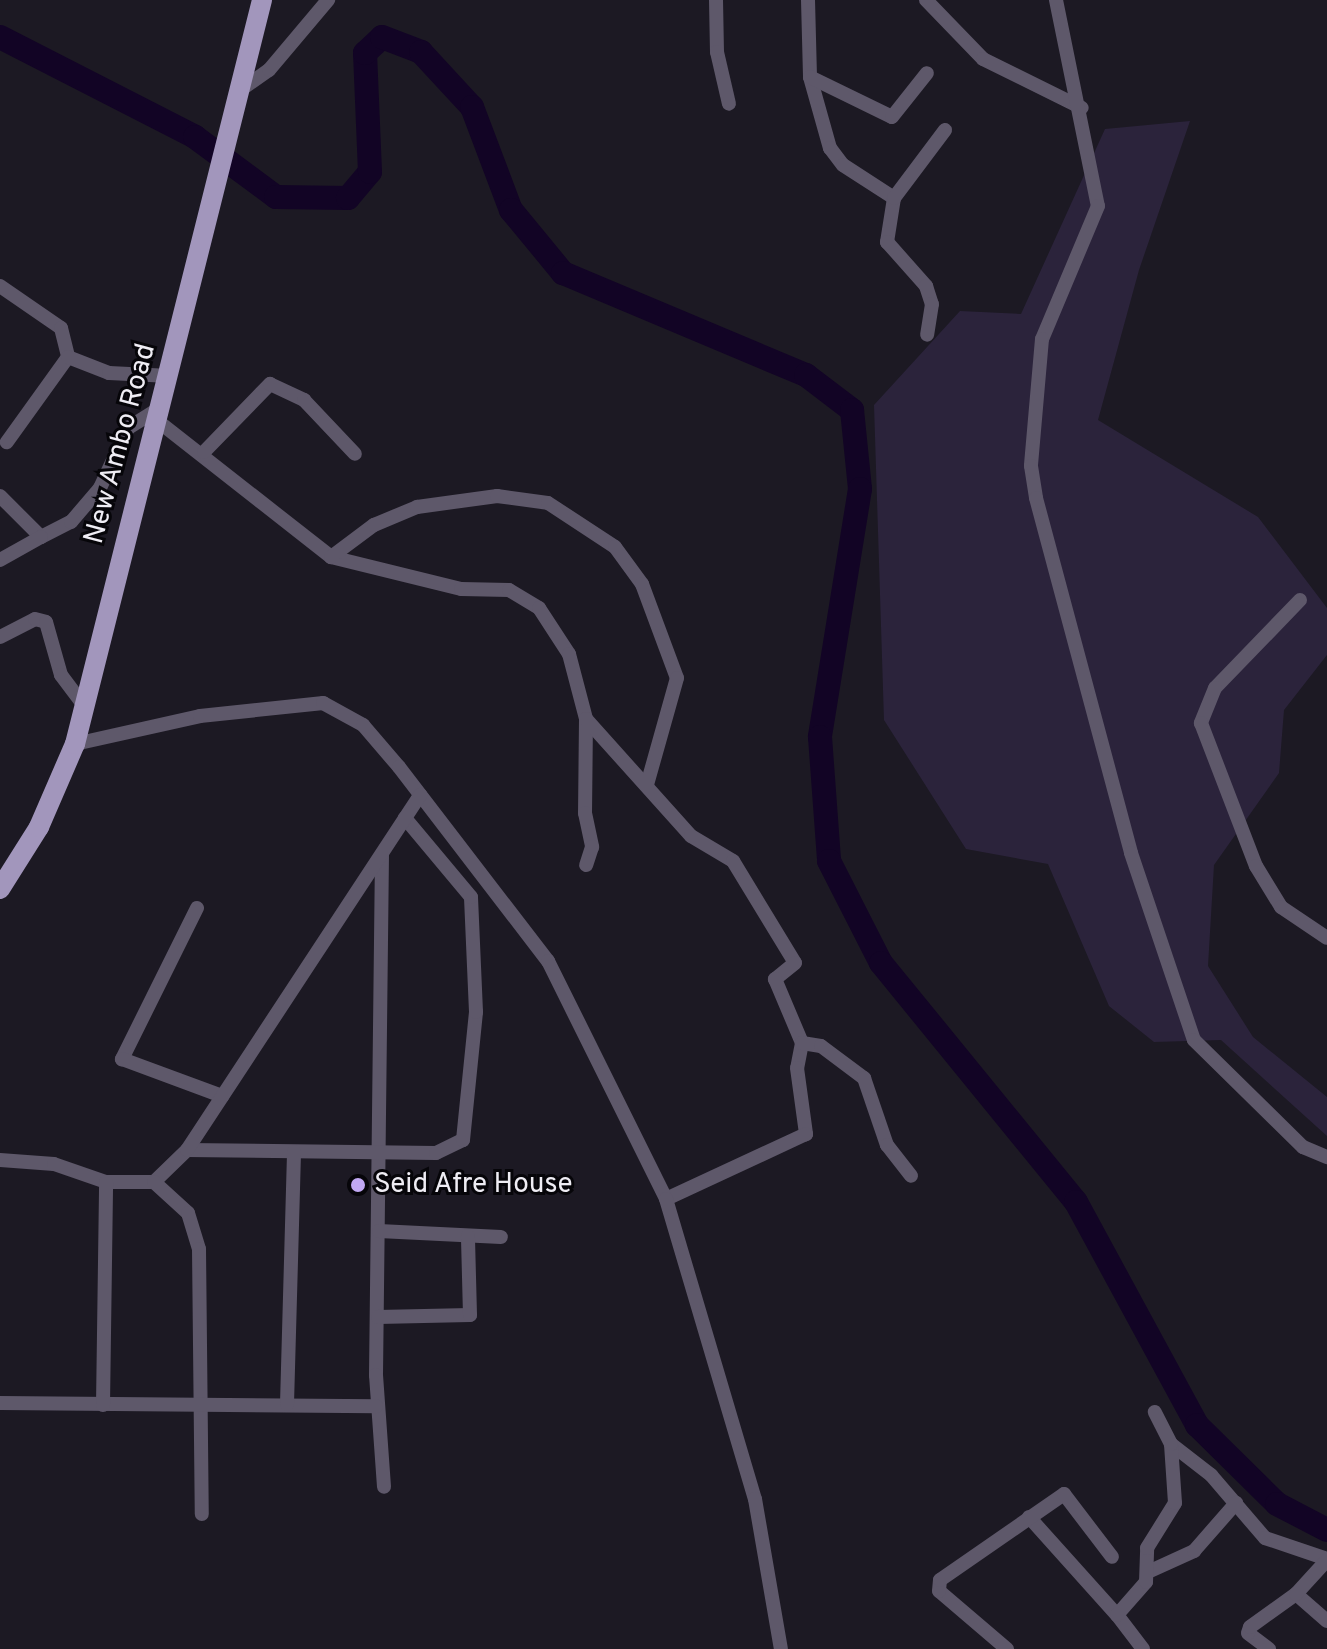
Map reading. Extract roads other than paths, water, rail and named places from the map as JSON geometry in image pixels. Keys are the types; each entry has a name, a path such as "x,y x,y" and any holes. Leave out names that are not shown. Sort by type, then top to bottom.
{"main road":[{"name":"New Ambo Road","path":"0,889 39,827 75,744 161,414 230,115 262,0"}],"street":[{"path":"236,93 269,70 328,0"},
{"path":"716,0 717,52 729,104"},
{"path":"808,0 810,77 836,157 894,198"},
{"path":"926,0 983,59 1082,108"},
{"path":"1056,0 1061,44 1082,108 1098,206 1042,339 1031,466 1036,498 1131,853 1194,1040 1293,1137 1327,1157"},
{"path":"810,77 892,117 927,73"},
{"path":"927,335 932,304 926,286 887,242 894,198 945,130"},
{"path":"0,286 61,328 68,357 7,442"},
{"path":"68,357 109,373 170,376"},
{"path":"204,452 255,393 270,384 304,400 355,454"},
{"path":"0,560 87,508 128,428 161,414 331,557 448,587 523,595 556,626 586,719 585,813 592,847 586,865"},
{"path":"0,496 41,537"},
{"path":"331,557 374,525 417,507 497,496 548,503 615,547 642,584 677,678 647,785"},
{"path":"1300,600 1215,688 1201,723 1256,866 1289,914 1327,938"},
{"path":"0,637 35,619 46,622 61,675 85,707"},
{"path":"75,744 200,716 323,703 363,725 420,795 548,961 666,1199 755,1499 781,1649"},
{"path":"586,719 691,836 733,861 795,963 775,979 802,1043 797,1068 806,1134 666,1199"},
{"path":"154,1182 187,1150 420,795"},
{"path":"187,1150 444,1152 458,1146 468,1128 469,1035 476,1012 471,897 405,818"},
{"path":"382,854 376,1406 384,1487"},
{"path":"197,908 122,1059 222,1096"},
{"path":"802,1043 821,1046 864,1078 887,1145 911,1176"},
{"path":"287,1404 294,1152"},
{"path":"0,1160 54,1164 106,1182 154,1182 188,1213 199,1249 197,1403 202,1514"},
{"path":"103,1405 106,1182"},
{"path":"379,1231 501,1237"},
{"path":"378,1317 470,1315 468,1236"},
{"path":"0,1403 376,1406"},
{"path":"1155,1412 1171,1444 1236,1503 1272,1543 1295,1545 1327,1560 1296,1594 1250,1627 1248,1643 1269,1649"},
{"path":"1117,1615 1140,1592 1148,1572 1147,1548 1175,1503 1171,1444"},
{"path":"1007,1649 936,1587 1029,1517 1067,1495 1112,1557"},
{"path":"1148,1572 1194,1551 1236,1503"},
{"path":"1029,1517 1139,1644 1122,1649"},
{"path":"1296,1594 1327,1621"}],"waterway":[{"path":"0,37 195,137 276,197 348,198 370,172 365,53 382,37 421,52 472,107 511,210 563,273 806,375 852,410 860,489 820,737 829,861 881,963 1076,1202 1197,1425 1277,1504 1327,1530"}],"place":[{"name":"Seid Afre House","path":"358,1185"}]}
